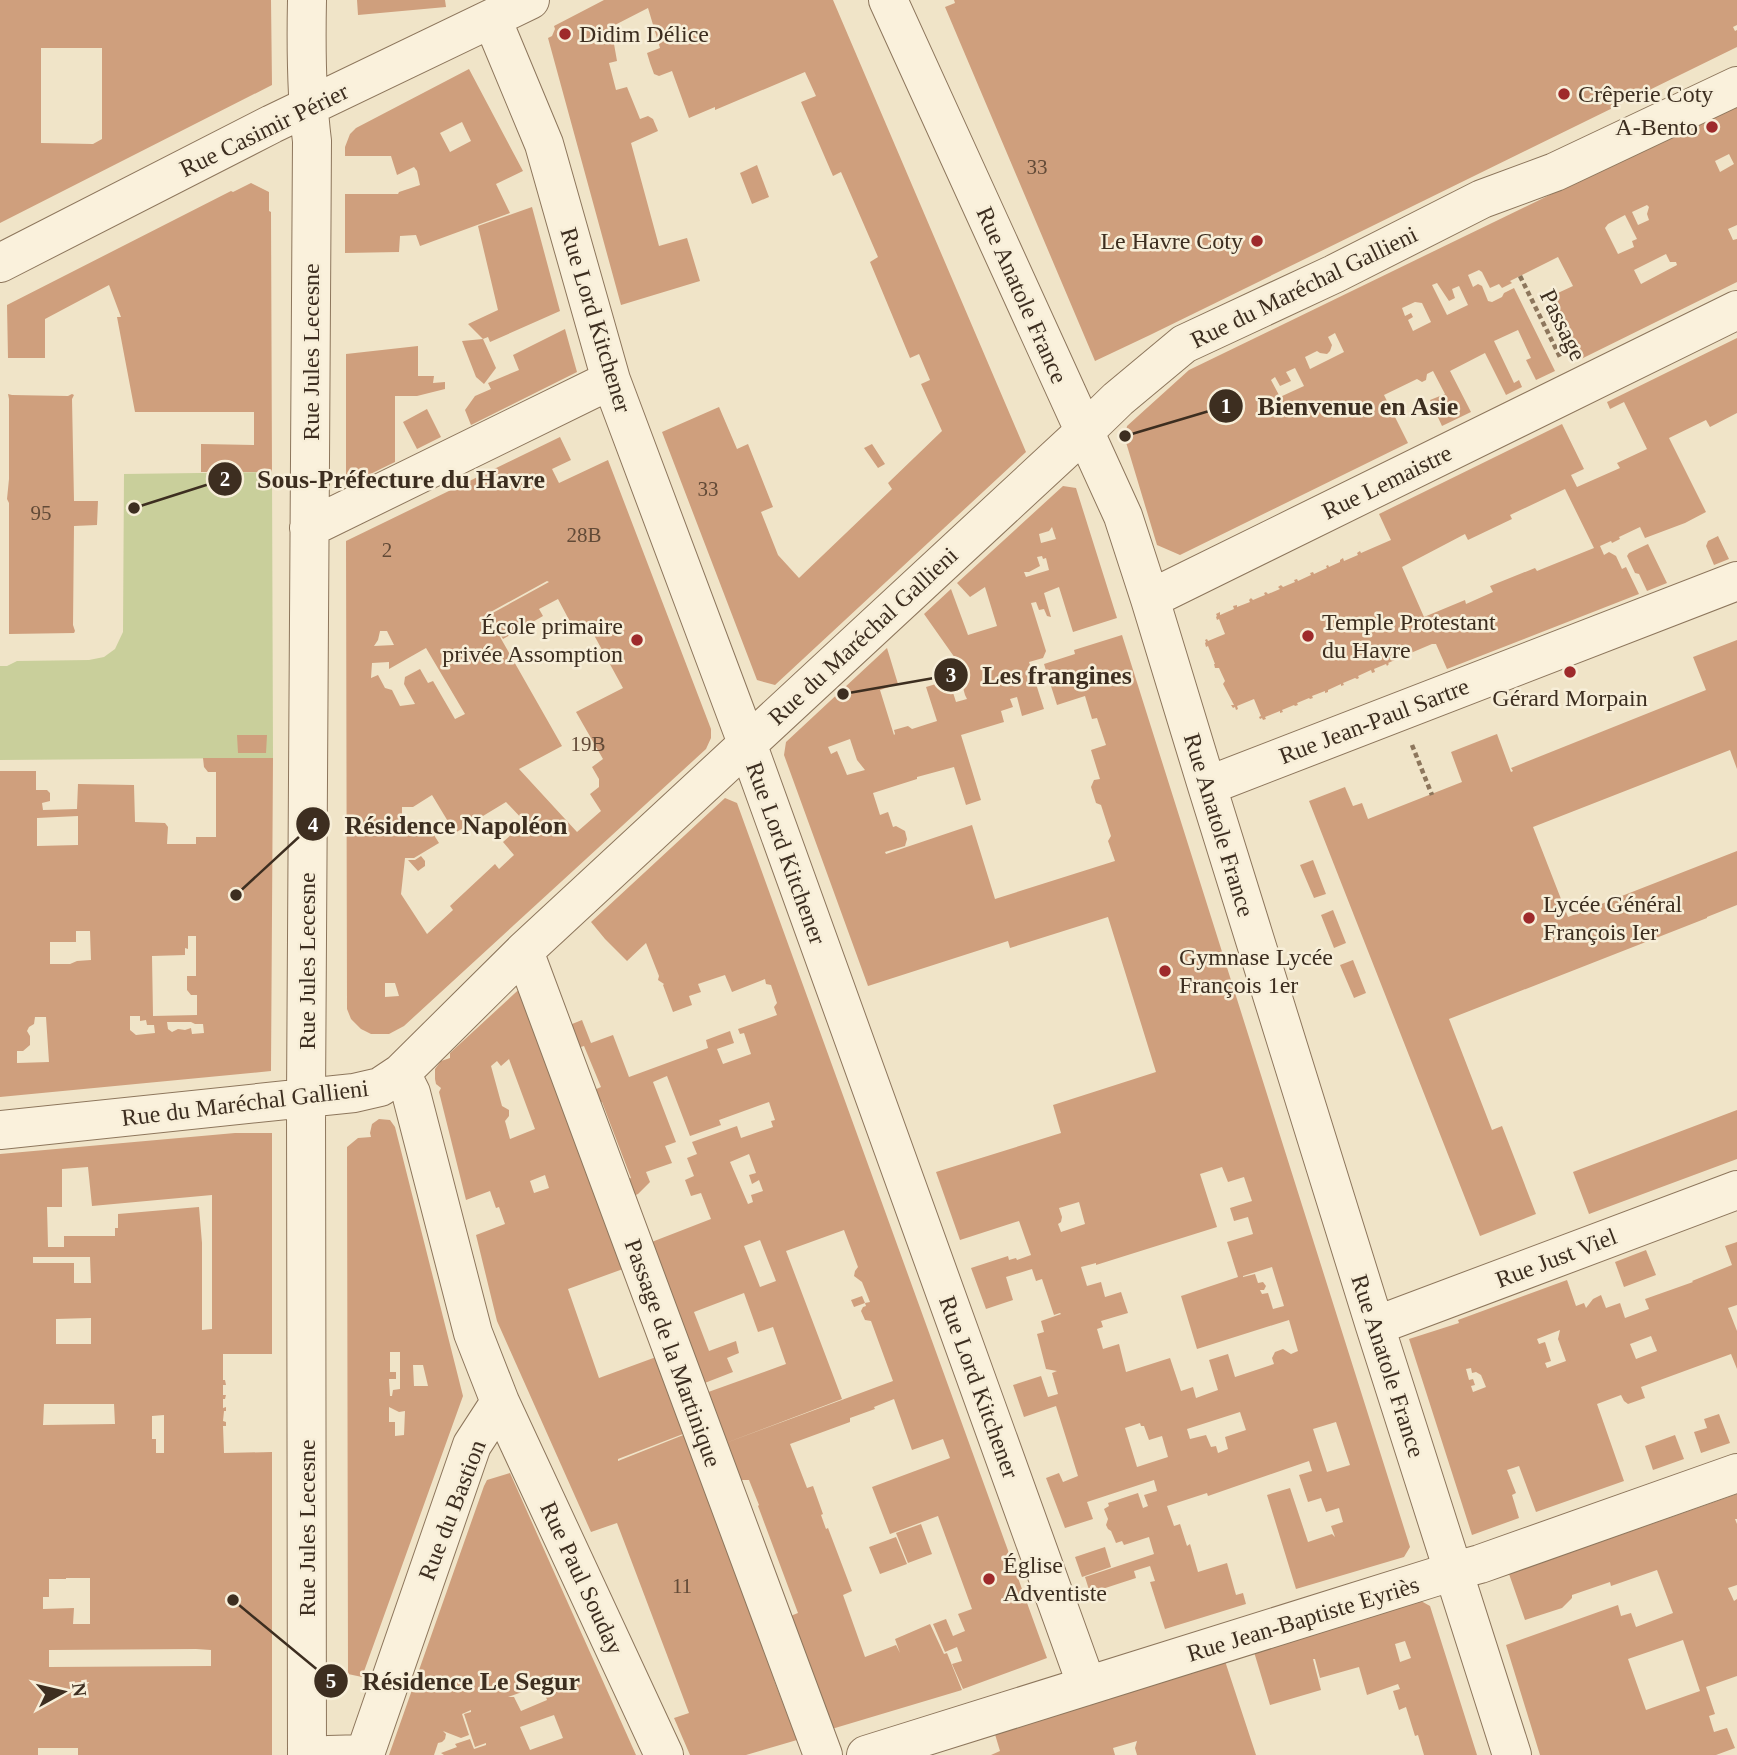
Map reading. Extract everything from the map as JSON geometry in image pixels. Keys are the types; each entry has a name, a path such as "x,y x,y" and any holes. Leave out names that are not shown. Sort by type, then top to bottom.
{"street":[{"name":"Rue Jules Lecesne","path":"307,0 306,65 312,141 306,1098 307,1755"},
{"name":"Rue Casimir Périer","path":"0,264 272,124 530,0"},
{"name":"Rue Anatole France","path":"888,0 1123,516 1375,1326 1512,1755"},
{"name":"Rue Lord Kitchener","path":"492,19 544,144 611,380 747,743 1087,1686"},
{"name":"Rue du Maréchal Gallieni","path":"0,1130 354,1093 380,1087 401,1073 524,951 1118,398 1184,344 1334,274 1482,200 1555,172 1737,86"},
{"name":"Rue Lemaistre","path":"1150,598 1737,310"},
{"path":"309,528 611,380"},
{"name":"Rue Jean-Paul Sartre","path":"1206,786 1737,581"},
{"name":"Passage de la Martinique","path":"524,951 823,1755"},
{"path":"401,1073 411,1093 474,1332 500,1402"},
{"name":"Rue Just Viel","path":"1375,1326 1737,1189"},
{"name":"Rue du Bastion","path":"328,1755 365,1754 472,1445 500,1402"},
{"name":"Rue Paul Souday","path":"500,1402 664,1755"},
{"name":"Rue Jean-Baptiste Eyriès","path":"866,1755 1480,1564 1737,1473"}],"path":[{"name":"Passage","path":"1520,276 1575,390"},
{"path":"1398,712 1432,794"}],"green space":[{"path":"272,472 273,758 0,760 0,666 17,661 89,660 104,657 115,649 123,632 124,474"}],"building":[{"path":"0,0 271,0 272,85 0,223","holes":["41,48 102,48 102,139 93,144 41,143"]},
{"path":"357,0 445,0 446,7 358,15"},
{"path":"604,0 833,0 1026,452 775,685 757,680 662,432 719,407 737,449 748,444 773,507 761,512 778,555 799,578 892,489 888,483 942,431 921,384 930,380 919,354 910,358 870,262 878,257 841,172 833,176 801,102 816,96 805,72 715,110 715,107 689,118 672,71 659,76 654,74 647,53 660,48 648,8 611,27 617,61 609,63 616,90 627,87 640,119 648,116 653,119 658,131 631,143 659,246 687,238 700,281 621,305 548,38 552,36 554,26"},
{"path":"954,0 1737,0 1737,25 1733,27 1737,30 1737,47 1095,361 945,7 955,3"},
{"path":"469,69 523,171 496,184 510,213 420,246 416,235 400,236 399,252 345,253 345,194 398,194 420,185 414,167 397,175 391,156 345,156 350,134 356,128","holes":["462,122 471,141 450,152 440,133"]},
{"path":"1737,104 1737,225 1728,229 1733,240 1737,239 1737,282 1577,361 1547,298 1573,286 1558,257 1510,281 1512,283 1502,288 1499,284 1490,288 1479,270 1468,275 1473,287 1478,284 1482,286 1488,301 1502,297 1514,288 1555,371 1536,380 1526,360 1531,358 1518,330 1494,341 1514,383 1519,380 1522,387 1506,395 1485,353 1450,371 1471,412 1442,426 1430,400 1445,394 1433,371 1427,374 1426,380 1422,382 1417,379 1384,395 1408,443 1180,555 1157,545 1125,439 1127,426 1189,370","holes":["1729,154 1734,164 1720,172 1715,161","1647,205 1649,220 1638,225 1632,212","1625,215 1637,239 1632,241 1634,247 1618,254 1605,228","1666,254 1670,262 1676,262 1677,265 1641,284 1634,270","1437,283 1449,301 1455,298 1452,289 1459,286 1468,305 1447,315 1432,285","1415,302 1422,303 1431,322 1413,331 1408,320 1413,317 1411,313 1405,316 1402,308","1335,333 1344,352 1310,369 1305,357 1317,351 1327,354 1332,345 1328,337","1295,368 1304,386 1280,397 1271,380 1275,377 1280,386 1291,381 1286,372","1236,393 1242,407 1213,420 1207,407"]},
{"path":"757,165 769,197 752,204 740,173"},
{"path":"251,183 269,192 271,212 272,472 201,472 201,444 254,445 254,412 135,412 117,317 121,317 109,285 45,319 45,358 8,358 7,305"},
{"path":"532,207 560,311 490,342 488,337 483,339 468,324 498,310 478,226"},
{"path":"565,329 577,372 471,425 465,410 475,396 491,389 488,383 519,370 513,355"},
{"path":"1737,338 1737,413 1710,427 1706,420 1669,438 1706,512 1645,538 1640,527 1612,543 1611,541 1600,546 1604,555 1609,552 1616,556 1622,569 1626,567 1639,594 1447,669 1436,644 1432,644 1388,663 1387,666 1386,664 1374,669 1375,672 1372,673 1371,670 1357,679 1312,696 1313,698 1263,720 1259,717 1261,716 1254,699 1237,706 1236,710 1233,708 1223,684 1225,681 1219,668 1215,668 1205,643 1207,639 1208,641 1225,634 1216,614 1220,612 1220,615 1234,609 1233,606 1250,602 1251,598 1253,600 1266,592 1268,594 1280,589 1278,587 1281,585 1283,587 1295,582 1294,580 1298,581 1311,575 1310,573 1314,574 1328,565 1329,567 1340,562 1343,558 1344,561 1358,555 1360,551 1361,553 1391,540 1379,514 1562,424 1584,469 1571,475 1577,487 1620,468 1617,463 1647,449 1624,402 1610,409 1607,402","holes":["1565,489 1594,548 1490,586 1493,592 1424,617 1402,567 1465,534 1468,540 1512,519 1510,515"]},
{"path":"483,339 496,368 484,384 476,377 462,341"},
{"path":"418,346 418,376 434,376 433,383 445,382 445,389 417,396 395,396 395,462 356,481 346,475 346,354"},
{"path":"8,394 74,395 74,501 98,501 97,525 74,526 74,633 9,634"},
{"path":"427,409 441,437 417,449 403,422"},
{"path":"560,437 571,460 552,469 559,483 608,460 711,729 711,738 706,749 404,1026 389,1034 371,1034 361,1029 351,1019 347,1009 346,541","holes":["549,582 489,615 503,639 543,616 539,609 558,599 576,633 589,626 623,688 576,712 603,759 592,767 599,779 599,787 590,794 601,811 577,832 519,769 562,746 487,614","380,631 387,631 394,645 374,646","426,648 465,714 455,719 433,681 428,683 420,669 405,677 404,684 415,704 400,706 392,690 385,688 378,675 371,678 372,663 389,662 389,669","432,795 455,833 506,802 525,822 503,842 514,855 499,869 495,864 450,906 453,910 427,934 401,894 405,858 414,858 439,843 427,824 402,823 402,807 413,807","385,983 395,983 399,996 385,997"]},
{"path":"872,444 885,464 878,468 864,448"},
{"path":"1063,486 1076,488 1117,618 1073,632 1059,587 1044,593 1051,617 1047,616 1044,609 1039,610 1036,602 1031,603 1046,651 1043,658 1029,662 1044,709 1022,716 1017,697 1010,699 1013,707 1001,711 1004,722 961,735 981,800 966,805 954,767 873,793 880,815 888,812 893,827 905,831 907,839 905,846 885,852 886,854 972,825 995,899 1115,861 1108,841 1111,836 1101,805 1096,803 1091,787 1094,780 1100,779 1091,750 1106,745 1097,718 1092,719 1085,696 1057,705 1044,664 1075,654 1074,650 1122,635 1410,1547 1404,1557 1296,1589 1267,1495 1290,1488 1308,1542 1332,1534 1335,1537 1331,1526 1343,1522 1339,1508 1326,1512 1321,1498 1308,1502 1299,1475 1312,1471 1309,1461 1208,1496 1207,1493 1167,1506 1174,1526 1180,1524 1187,1546 1190,1544 1198,1572 1227,1563 1236,1595 1243,1593 1246,1604 1165,1629 1150,1582 1155,1581 1150,1566 1134,1571 1136,1578 1090,1593 1085,1577 1154,1554 1149,1537 1124,1545 1122,1541 1116,1543 1106,1525 1108,1519 1104,1509 1109,1506 1108,1503 1138,1493 1143,1508 1148,1506 1144,1495 1157,1491 1154,1480 1087,1502 1093,1519 1065,1528 1046,1478 1059,1473 1063,1482 1078,1476 1056,1406 1024,1417 1013,1385 1041,1376 1048,1397 1058,1394 1052,1373 1057,1371 1046,1369 1037,1334 1044,1332 1041,1321 1061,1314 1054,1315 1042,1279 1036,1281 1032,1269 1006,1277 1013,1300 986,1309 971,1268 1008,1256 1009,1260 1017,1260 1031,1255 1019,1221 960,1240 936,1172 1061,1133 1053,1105 1156,1072 1108,917 1010,948 1008,941 868,986 784,755 786,742 887,648 898,684 880,690 894,735 894,730 908,726 912,729 937,721 926,687 949,680 956,702 967,699 955,658 924,614 951,589 968,635 997,626 985,587 970,597 957,583","holes":["1052,527 1056,539 1041,543 1039,534","1042,556 1043,559 1046,558 1049,570 1026,577 1024,572 1040,566 1037,557","850,739 857,760 865,770 847,775 837,751 831,754 828,747","1222,1167 1228,1182 1244,1177 1252,1201 1230,1208 1234,1221 1248,1217 1253,1234 1227,1242 1238,1277 1181,1296 1197,1349 1289,1320 1298,1351 1291,1354 1283,1349 1275,1352 1272,1358 1274,1364 1235,1377 1228,1354 1209,1360 1218,1390 1196,1398 1193,1387 1181,1391 1170,1358 1126,1372 1119,1344 1103,1349 1097,1329 1103,1327 1101,1321 1128,1313 1121,1292 1105,1297 1101,1282 1087,1286 1081,1267 1096,1265 1217,1227 1200,1174","1079,1202 1085,1224 1061,1232 1058,1224 1062,1217 1059,1208","1272,1267 1284,1306 1273,1309 1268,1293 1262,1294 1260,1290 1264,1290 1266,1286 1263,1282 1258,1283 1255,1274 1243,1277","1240,1412 1246,1430 1225,1437 1228,1449 1218,1453 1216,1446 1211,1447 1206,1435 1190,1439 1187,1429","1336,1422 1350,1465 1327,1472 1313,1429","1140,1423 1144,1426 1149,1440 1162,1436 1168,1457 1137,1467 1125,1428"]},
{"path":"1718,536 1729,559 1714,565 1706,546 1708,541"},
{"path":"1648,544 1667,583 1647,591 1627,556"},
{"path":"1737,640 1737,769 1730,750 1533,827 1568,917 1737,851 1737,905 1449,1019 1492,1130 1502,1126 1536,1214 1480,1236 1309,801 1345,787 1353,806 1362,803 1368,819 1462,782 1451,752 1497,734 1511,772 1511,768 1706,690 1693,657"},
{"path":"237,735 267,735 266,753 238,753"},
{"path":"203,758 273,758 271,1071 0,1097 0,771 36,771 36,790 47,790 50,793 50,801 42,803 43,810 77,809 78,784 134,785 135,822 165,823 168,827 167,844 196,844 196,837 216,837 216,772 208,772","holes":["78,816 78,845 37,846 37,818","76,931 90,931 91,960 50,964 50,942 76,942","188,936 196,936 196,976 187,976 187,990 191,995 197,995 197,1015 153,1016 152,956 185,955 185,948 188,949","130,1016 140,1016 140,1021 146,1020 147,1025 154,1025 155,1033 136,1035 130,1030","35,1017 46,1017 49,1062 17,1063 17,1051 23,1051 30,1045 27,1031 34,1024","167,1022 203,1024 204,1033 192,1034 191,1028 172,1032 168,1029"]},
{"path":"725,798 737,803 1047,1658 963,1689 952,1664 962,1661 957,1647 945,1652 933,1624 946,1619 953,1636 965,1631 958,1614 972,1609 938,1516 890,1534 872,1487 950,1458 943,1439 912,1450 894,1399 850,1418 850,1422 790,1444 807,1488 813,1486 826,1529 828,1528 852,1591 843,1595 865,1657 896,1645 900,1653 895,1639 930,1624 944,1654 947,1653 962,1690 825,1731 783,1619 798,1613 759,1505 749,1480 731,1480 700,1395 786,1364 773,1327 758,1332 744,1293 694,1312 709,1351 736,1341 739,1353 727,1358 733,1372 697,1386 644,1245 711,1219 701,1193 691,1196 685,1180 694,1176 687,1158 697,1154 692,1142 737,1126 741,1138 773,1127 771,1121 775,1120 769,1102 719,1120 721,1125 690,1136 667,1076 653,1082 676,1142 665,1146 672,1163 646,1172 650,1182 638,1194 627,1199 620,1182 631,1178 602,1102 592,1106 587,1093 601,1087 584,1046 571,1050 562,1028 582,1020 591,1043 613,1035 629,1077 708,1048 706,1040 730,1031 734,1043 717,1049 723,1064 751,1054 744,1033 740,1034 738,1029 777,1015 774,1007 777,1003 771,985 766,984 765,979 732,992 725,975 698,984 701,992 689,996 692,1005 673,1012 664,984 658,980 659,976 646,943 627,961 591,922","holes":["749,1154 756,1173 749,1175 752,1184 759,1180 763,1191 751,1195 753,1202 748,1204 730,1162","844,1230 858,1267 854,1276 862,1282 870,1302 865,1303 866,1306 861,1311 865,1320 871,1321 893,1381 723,1444 842,1399 786,1251","760,1240 776,1281 760,1287 744,1246"]},
{"path":"421,856 425,866 418,871 408,860"},
{"path":"1313,860 1326,894 1314,898 1300,865"},
{"path":"1333,910 1346,943 1334,948 1321,915"},
{"path":"1353,960 1366,993 1354,998 1340,965"},
{"path":"527,982 634,1265 568,1289 599,1378 667,1353 696,1429 618,1461 696,1430 788,1675 774,1680 797,1740 746,1755 690,1755 674,1718 689,1713 617,1523 591,1532 497,1321 476,1235 505,1224 490,1191 466,1200 439,1092 441,1088 435,1079 435,1069 441,1061 450,1058 450,1053","holes":["509,1059 535,1129 510,1139 505,1121 509,1110 502,1106 491,1066 497,1061 501,1066","545,1175 549,1188 534,1193 530,1181"]},
{"path":"1737,1110 1737,1159 1589,1214 1573,1172"},
{"path":"379,1119 390,1120 395,1127 463,1396 362,1677 348,1674 347,1147 358,1138 371,1137 372,1124","holes":["390,1352 400,1352 400,1389 393,1390 392,1396 389,1379 396,1379 396,1372 390,1372","413,1365 423,1365 428,1386 414,1386","389,1407 399,1412 405,1411 404,1435 395,1436 395,1422 389,1422"]},
{"path":"235,1133 272,1133 272,1354 223,1354 223,1380 226,1385 223,1385 223,1395 226,1395 223,1408 226,1407 226,1411 223,1421 226,1426 223,1426 224,1453 272,1452 272,1755 78,1755 78,1748 38,1748 38,1755 0,1755 0,1154","holes":["88,1167 92,1206 212,1195 212,1329 202,1330 202,1243 199,1207 118,1214 115,1236 64,1236 64,1247 48,1247 47,1207 62,1207 62,1169","33,1257 90,1257 91,1283 74,1283 74,1263 33,1263","91,1318 91,1344 56,1344 56,1319","44,1404 114,1404 115,1424 43,1425","164,1415 164,1453 156,1453 156,1439 152,1439 152,1416","90,1578 90,1624 73,1624 74,1608 43,1609 43,1597 49,1597 49,1579","49,1650 211,1650 211,1666 49,1667"]},
{"path":"1737,1242 1737,1305 1728,1308 1737,1331 1737,1369 1731,1354 1641,1387 1645,1398 1628,1404 1621,1395 1597,1404 1624,1481 1536,1512 1519,1466 1507,1470 1516,1493 1512,1495 1519,1518 1472,1535 1409,1339 1459,1323 1458,1320 1567,1280 1576,1306 1584,1303 1586,1308 1593,1299 1601,1295 1606,1308 1620,1303 1625,1318 1649,1309 1645,1299 1732,1265 1725,1246","holes":["1560,1330 1558,1339 1566,1361 1547,1368 1545,1363 1551,1361 1545,1342 1539,1344 1537,1339","1651,1336 1657,1351 1636,1359 1630,1344","1471,1368 1472,1373 1481,1375 1486,1387 1473,1392 1471,1386 1475,1385 1473,1379 1469,1380 1466,1369"]},
{"path":"1646,1250 1656,1275 1624,1287 1615,1262"},
{"path":"862,1296 865,1303 854,1307 851,1300"},
{"path":"1719,1414 1730,1443 1701,1453 1694,1432 1707,1428 1704,1419"},
{"path":"1675,1435 1684,1459 1653,1470 1645,1446"},
{"path":"510,1473 636,1755 444,1755 441,1753 470,1739 474,1749 486,1745 475,1747 464,1714 471,1710 462,1714 469,1735 461,1738 443,1731 446,1734 445,1739 438,1743 434,1755 389,1755 487,1480","holes":["542,1685 547,1700 521,1711 514,1697 508,1697","554,1715 563,1738 530,1750 520,1727"]},
{"path":"1737,1494 1737,1585 1728,1588 1734,1601 1737,1599 1737,1676 1706,1687 1715,1714 1709,1716 1714,1732 1727,1728 1735,1748 1716,1755 1540,1755 1506,1645 1618,1605 1621,1616 1631,1613 1636,1627 1673,1613 1657,1570 1611,1586 1610,1582 1572,1595 1562,1608 1525,1620 1509,1574","holes":["1683,1640 1700,1691 1646,1710 1628,1659"]},
{"path":"921,1524 932,1554 908,1563 896,1533"},
{"path":"896,1537 907,1564 880,1574 869,1547"},
{"path":"1105,1547 1111,1567 1082,1577 1075,1557"},
{"path":"1421,1601 1430,1606 1477,1755 1424,1755 1406,1707 1399,1710 1393,1691 1400,1689 1398,1684 1367,1695 1359,1667 1320,1678 1313,1659 1321,1690 1270,1705 1254,1652","holes":["1405,1641 1411,1658 1400,1662 1395,1644"]},
{"path":"1225,1661 1256,1755 1137,1755 1137,1741 1113,1748 1115,1755 991,1755 1000,1751 994,1731"}],"place":[{"name":"Didim Délice","path":"565,34"},
{"name":"Crêperie Coty","path":"1564,94"},
{"name":"A-Bento","path":"1712,127"},
{"name":"Le Havre Coty","path":"1257,241"},
{"name":"Bienvenue en Asie","path":"1125,436"},
{"name":"Sous-Préfecture du Havre","path":"134,508"},
{"name":"Temple Protestant du Havre","path":"1308,636"},
{"name":"École primaire privée Assomption","path":"637,640"},
{"name":"Gérard Morpain","path":"1570,672"},
{"name":"Les frangines","path":"843,694"},
{"name":"Résidence Napoléon","path":"236,895"},
{"name":"Lycée Général François Ier","path":"1529,918"},
{"name":"Gymnase Lycée François 1er","path":"1165,971"},
{"name":"Église Adventiste","path":"989,1579"},
{"name":"Résidence Le Segur","path":"233,1600"}]}
